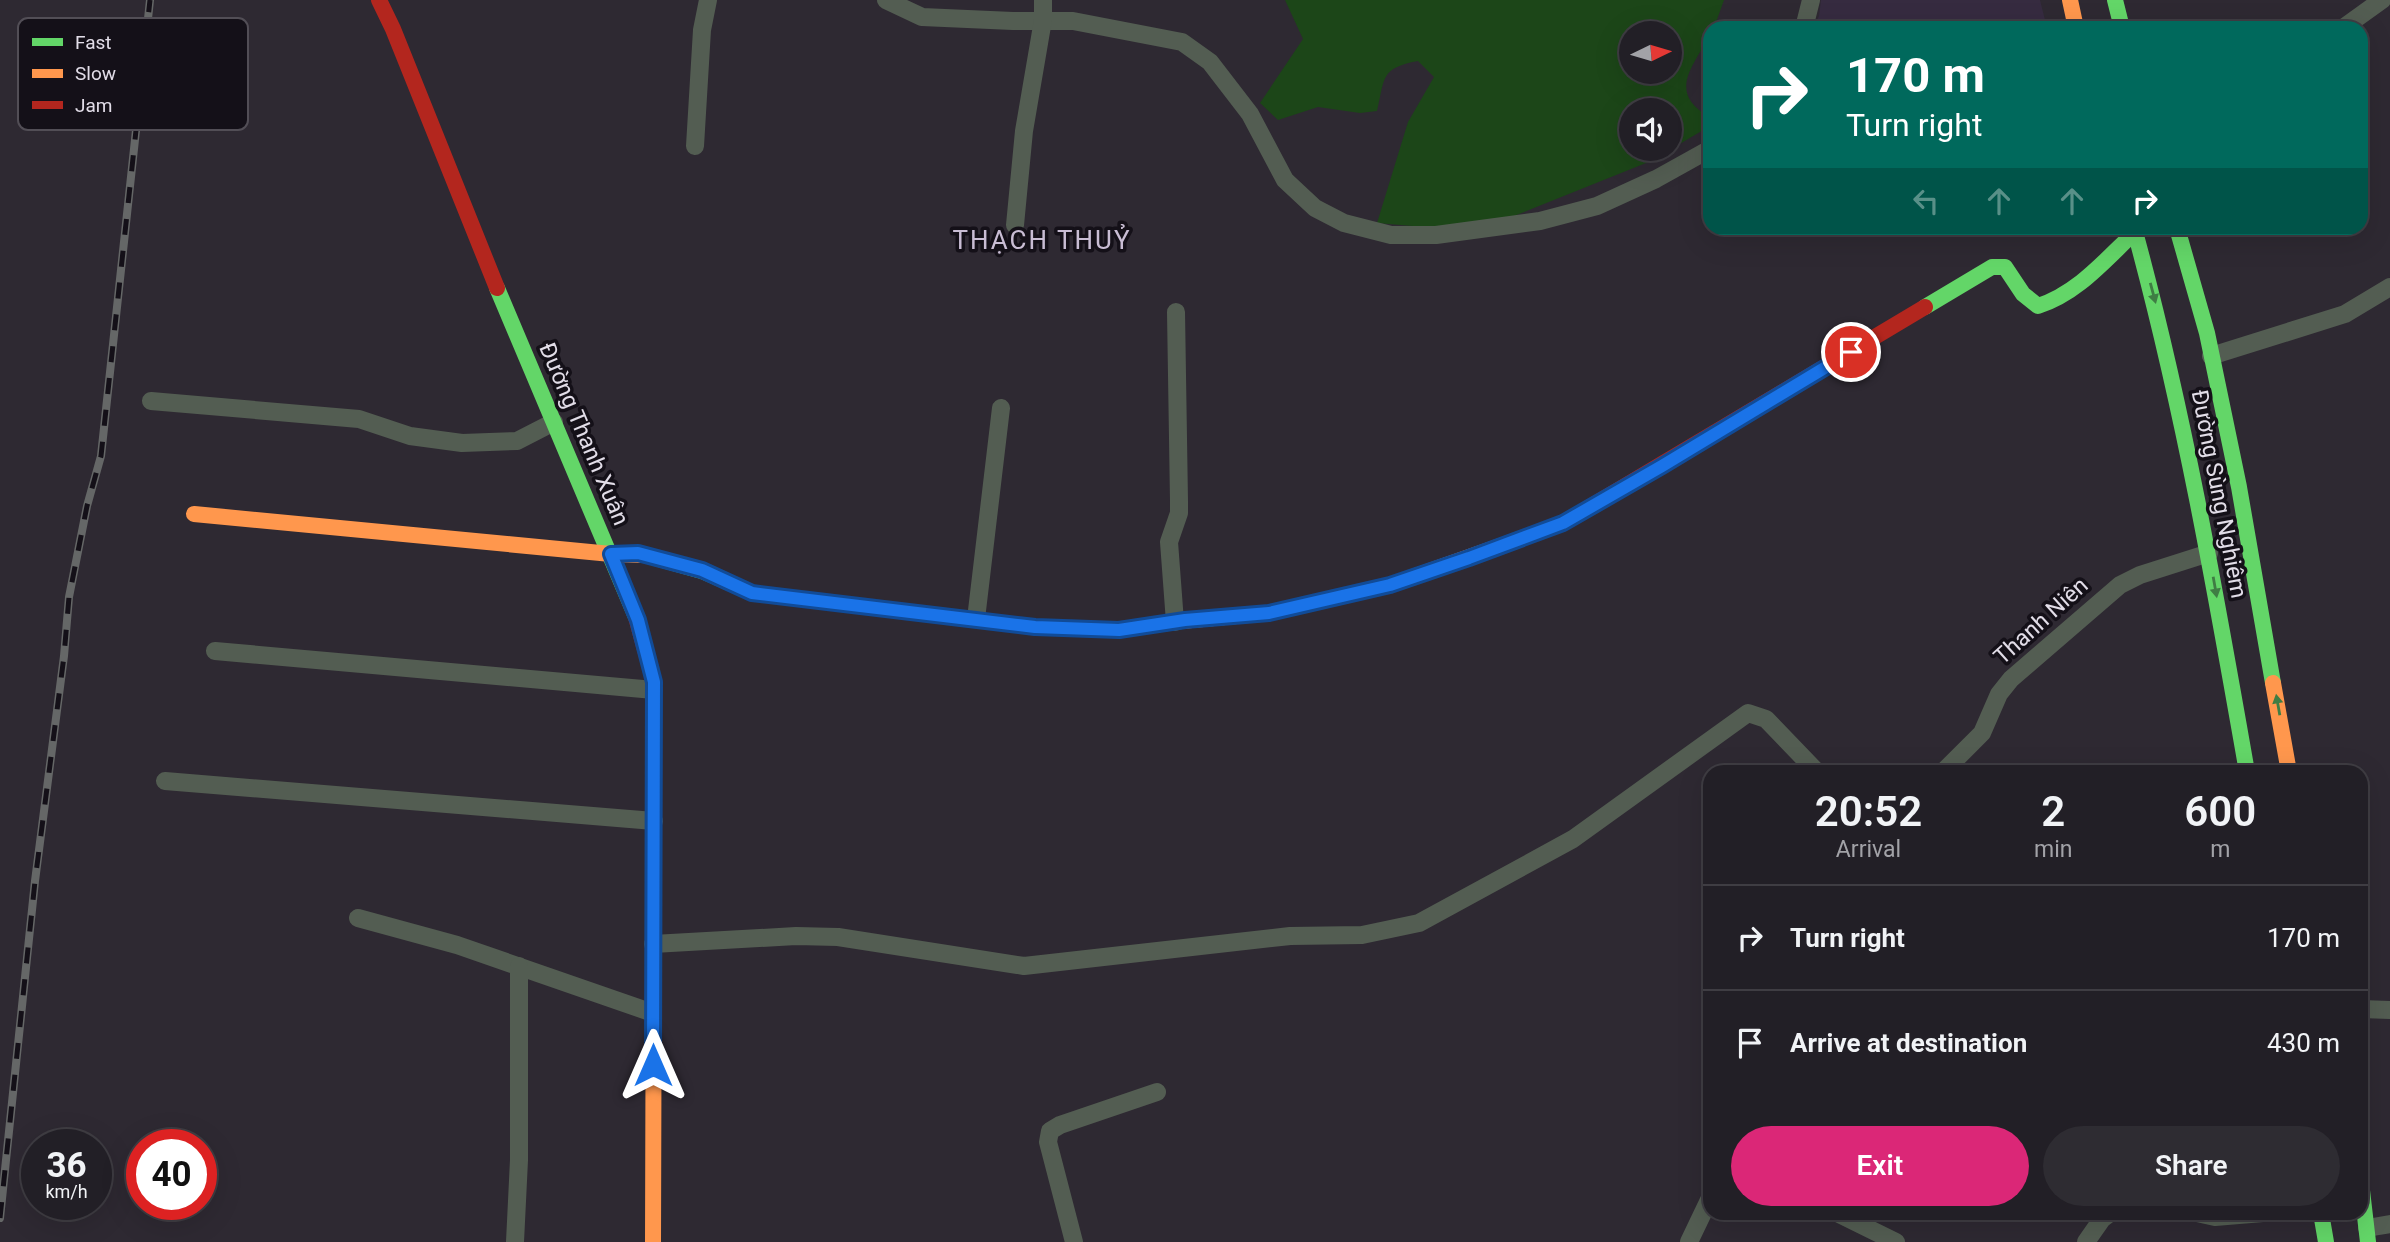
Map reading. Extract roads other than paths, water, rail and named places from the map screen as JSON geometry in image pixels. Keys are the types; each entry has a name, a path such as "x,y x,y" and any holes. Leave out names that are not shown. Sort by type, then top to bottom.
{"street":[{"name":"Đường Thanh Xuân","path":"379,0 469,222 638,620 654,690 653,1242"},
{"path":"695,146 702,30 708,0"},
{"path":"886,0 922,17 1073,21 1182,42 1210,62 1250,114 1285,180 1315,208 1344,223 1391,235 1436,235 1540,221 1597,206 1656,179 1703,153"},
{"path":"1015,225 1024,131 1043,20 1043,0"},
{"path":"1806,21 1811,0"},
{"path":"2070,0 2074,21"},
{"path":"2115,0 2120,21"},
{"path":"2353,21 2382,0"},
{"path":"194,514 611,554 638,553 702,570 752,593 1035,627 1119,630 1269,613 1390,585 1563,523 1992,267 2005,267 2023,294 2038,306 2049,304 2074,287 2130,235"},
{"name":"Đường Sùng Nghiêm","path":"2136,235 2175,384 2199,494 2246,765"},
{"name":"Đường Sùng Nghiêm","path":"2179,235 2211,356 2239,487 2288,765"},
{"path":"2211,356 2345,314 2390,287"},
{"path":"1175,622 1169,542 1179,513 1180,501 1176,312"},
{"path":"151,401 359,419 410,436 462,443 517,441 554,422"},
{"path":"976,619 1001,408"},
{"name":"Thanh Niên","path":"1950,765 1982,733 1999,694 2011,679 2111,592 2140,575 2209,553"},
{"path":"215,651 654,690"},
{"path":"653,944 796,936 838,937 1024,966 1290,936 1362,935 1419,923 1573,839 1748,713 1766,719 1810,765"},
{"path":"165,781 654,821"},
{"path":"358,918 457,945 653,1013"},
{"path":"515,1242 519,1160 519,966"},
{"path":"2368,1009 2390,1010"},
{"path":"1074,1242 1048,1142 1051,1131 1060,1125 1157,1092"},
{"path":"1689,1242 1703,1213"},
{"path":"1851,1220 1896,1242"},
{"path":"2086,1242 2101,1220"},
{"path":"2322,1220 2326,1242"},
{"path":"2368,1235 2390,1224"}],"railway":[{"path":"148,18 150,0"},
{"path":"0,1218 35,881 69,597 87,506 101,456 136,130"}],"district":[{"name":"THẠCH THUỶ","path":"1042,240"}]}
